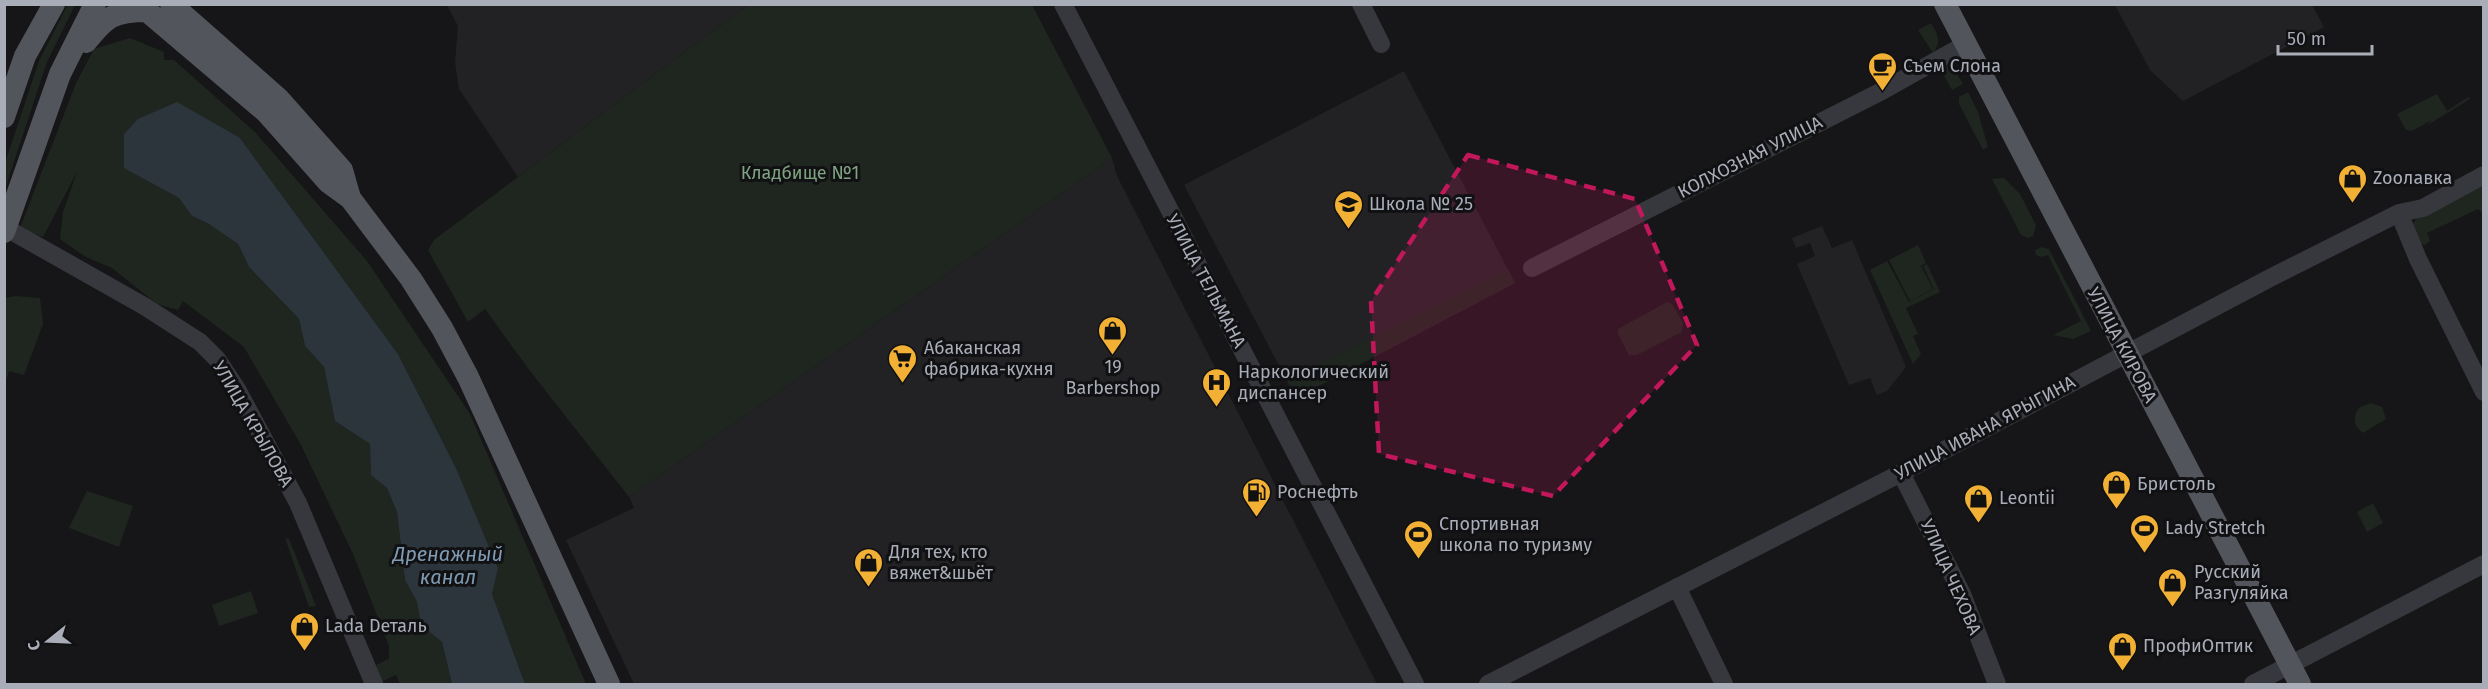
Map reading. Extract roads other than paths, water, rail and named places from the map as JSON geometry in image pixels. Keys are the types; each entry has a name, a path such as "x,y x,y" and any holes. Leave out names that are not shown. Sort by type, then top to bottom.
{"main road":[{"path":"4,117 42,4"},
{"path":"25,56 54,4"},
{"path":"5,230 60,74 95,4"},
{"path":"171,4 279,99 342,170 350,198"},
{"name":"УЛИЦА КИРОВА","path":"1946,4 2295,675"},
{"path":"60,74 106,18 144,8 266,112 328,182 350,198 411,279 442,328 468,377 609,684"}],"street":[{"name":"УЛИЦА ТЕЛЬМАНА","path":"1063,4 1415,684"},
{"path":"1361,4 1381,44"},
{"name":"КОЛХОЗНАЯ УЛИЦА","path":"1532,268 1882,91 1965,44"},
{"name":"УЛИЦА ИВАНА ЯРЫГИНА","path":"1488,684 2399,213 2423,208 2484,175"},
{"path":"2399,213 2418,259 2484,392"},
{"name":"УЛИЦА КРЫЛОВА","path":"5,230 144,306 200,342 217,359 238,391 298,503 374,684"},
{"name":"УЛИЦА ЧЕХОВА","path":"1901,472 1962,594 1997,684"},
{"path":"2253,684 2295,675 2484,564"},
{"path":"1677,587 1724,684"}],"water":[{"name":"Дренажный канал","path":"177,102 240,138 398,354 456,468 498,568 492,594 525,684 452,684 442,642 421,625 417,602 405,580 397,512 387,488 371,475 370,444 335,421 324,367 305,346 299,319 249,267 238,244 209,224 192,216 179,198 124,168 124,134 138,119"}],"place":[{"name":"Съем Слона","path":"1882,92"},
{"name":"Zooлавка","path":"2352,204"},
{"name":"Школа № 25","path":"1348,230"},
{"name":"19 Barbershop","path":"1113,356"},
{"name":"Абаканская фабрика-кухня","path":"903,384"},
{"name":"Наркологический диспансер","path":"1217,408"},
{"name":"Бристоль","path":"2116,510"},
{"name":"Роснефть","path":"1256,518"},
{"name":"Leontii","path":"1978,524"},
{"name":"Lady Stretch","path":"2144,554"},
{"name":"Спортивная школа по туризму","path":"1418,560"},
{"name":"Для тех, кто вяжет&шьёт","path":"868,588"},
{"name":"Русский Разгуляйка","path":"2173,608"},
{"name":"Lada Dеталь","path":"304,652"},
{"name":"ПрофиОптик","path":"2122,672"}],"park label":[{"name":"Кладбище №1","path":"800,173"}]}
